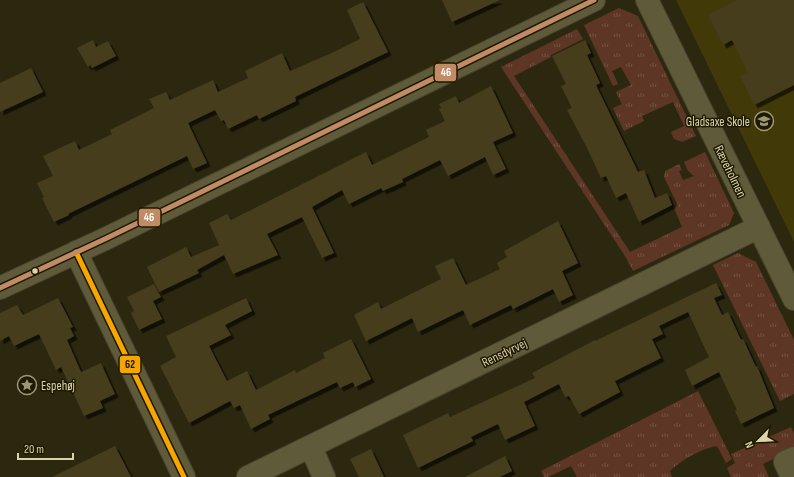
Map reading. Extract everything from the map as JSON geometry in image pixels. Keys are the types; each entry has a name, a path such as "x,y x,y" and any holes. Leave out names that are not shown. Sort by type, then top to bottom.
{"street":[{"path":"0,288 594,0"},
{"name":"Ræveholmen","path":"647,0 794,298"},
{"name":"Rensdyrvej","path":"248,477 759,227"},
{"path":"76,252 184,477"},
{"path":"311,447 324,477"},
{"path":"792,477 785,462 794,458"}],"shaded area":[{"name":"Gladsaxe Skole","path":"676,0 794,0 794,242"}],"green space":[{"path":"619,8 638,16 696,136 682,142 674,139 671,132 684,126 673,102 642,116 644,121 624,131 613,108 622,104 616,92 631,85 621,67 612,71 618,84 613,86 584,25"},
{"path":"577,29 583,39 514,76 630,252 682,227 674,208 678,206 664,177 665,171 679,164 682,170 679,171 683,180 694,176 688,171 684,162 705,152 734,213 729,225 633,271 625,256 501,67"},
{"path":"738,253 756,262 794,340 794,394 780,401 713,265"},
{"path":"698,391 732,459 726,463 717,446 698,452 679,463 670,471 672,477 577,477 571,466 548,477 544,477 541,471"},
{"path":"791,427 794,433 794,449 763,464 769,477 731,477 727,468 735,463 731,454"}],"building":[{"path":"442,0 500,0 452,22"},
{"path":"738,0 794,0 794,85 754,105 740,76 748,73 732,40 723,45 708,15"},
{"path":"363,2 388,52 295,97 296,101 259,119 257,115 228,129 224,120 221,121 215,110 188,123 207,163 193,169 187,156 54,222 42,198 44,197 37,183 53,176 43,156 75,141 79,150 112,134 110,130 154,108 149,99 166,92 170,100 213,80 218,92 248,78 245,71 282,53 290,71 334,52 360,39 347,10"},
{"path":"93,40 96,47 108,41 116,56 92,68 90,65 88,67 77,48"},
{"path":"585,40 591,53 587,55 600,83 596,85 638,172 644,170 655,198 667,193 672,205 639,222 626,193 616,198 606,176 601,178 567,110 572,108 561,86 566,84 552,56"},
{"path":"31,68 43,92 0,112 0,83"},
{"path":"491,86 513,133 493,142 506,169 493,175 485,157 448,176 440,160 402,179 403,182 383,191 381,188 349,204 342,190 312,207 334,253 322,258 302,217 267,234 278,255 233,274 224,255 197,270 199,273 159,292 147,267 186,247 191,257 219,245 209,223 227,214 231,220 366,152 372,165 429,137 426,130 445,121 439,109 441,108 439,104 456,96 459,103"},
{"path":"558,221 578,263 562,271 573,295 559,302 553,289 513,309 511,305 470,325 463,310 418,332 412,318 366,341 354,315 378,302 381,309 441,279 435,266 453,258 466,285 500,269 497,263 507,257 504,251"},
{"path":"716,283 722,295 714,298 722,315 728,312 741,340 743,339 756,367 757,366 774,408 741,424 735,411 737,410 719,372 692,386 685,370 709,357 688,312 659,326 663,334 652,339 661,358 615,381 620,392 579,414 569,396 565,397 559,384 524,402 535,426 505,440 498,424 471,437 473,441 418,468 403,435 448,413 450,417 535,378 532,373 595,340"},
{"path":"154,284 161,297 153,301 162,319 139,330 131,313 134,311 127,297"},
{"path":"58,298 73,327 70,328 74,336 67,340 81,372 101,363 115,394 100,401 103,408 84,416 61,367 56,370 39,334 14,346 9,336 0,341 0,313 17,305 23,315"},
{"path":"246,298 252,311 225,325 231,335 209,346 227,381 247,371 256,390 295,370 296,373 325,358 323,353 351,339 371,379 355,387 353,382 340,388 337,382 268,415 270,419 251,429 240,405 234,408 230,401 189,423 160,366 176,357 166,336"},
{"path":"115,446 131,477 52,477"},
{"path":"371,449 384,477 359,477 350,459"},
{"path":"505,456 512,471 500,477 465,477"}],"transit line":[{"name":"46","path":"0,288 107,238 594,0"},
{"name":"62","path":"76,252 184,477"}],"place":[{"name":"Gladsaxe Skole","path":"764,121"},
{"name":"Espehøj","path":"27,385"}]}
